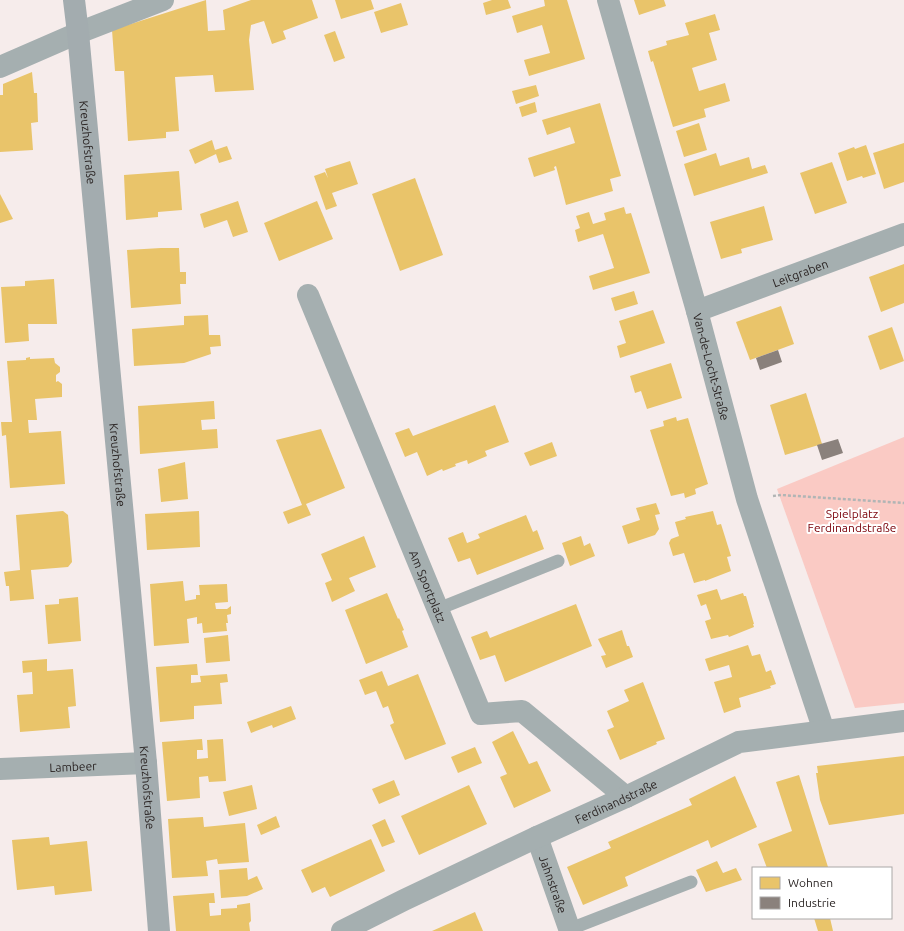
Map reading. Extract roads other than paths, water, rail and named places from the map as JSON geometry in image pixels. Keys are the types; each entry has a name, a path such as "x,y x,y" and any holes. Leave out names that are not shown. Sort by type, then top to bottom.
{"street":[{"name":"Kreuzhofstraße","path":"74,0 146,762 159,931"},
{"path":"0,67 78,33 163,0"},
{"name":"Van-de-Locht-Straße","path":"608,0 697,311 747,499 824,731"},
{"name":"Leitgraben","path":"697,311 904,234"},
{"name":"Am Sportplatz","path":"308,295 481,714 522,711 626,797"},
{"name":"Ferdinandstraße","path":"342,931 404,900 626,797 739,742 904,721"},
{"name":"Lambeer","path":"0,769 146,762"},
{"name":"Jahnstraße","path":"537,837 570,930"}],"lane":[{"path":"438,609 558,561"},
{"path":"570,930 691,882"}],"park label":[{"name":"Spielplatz Ferdinandstraße","path":"852,520"}]}
